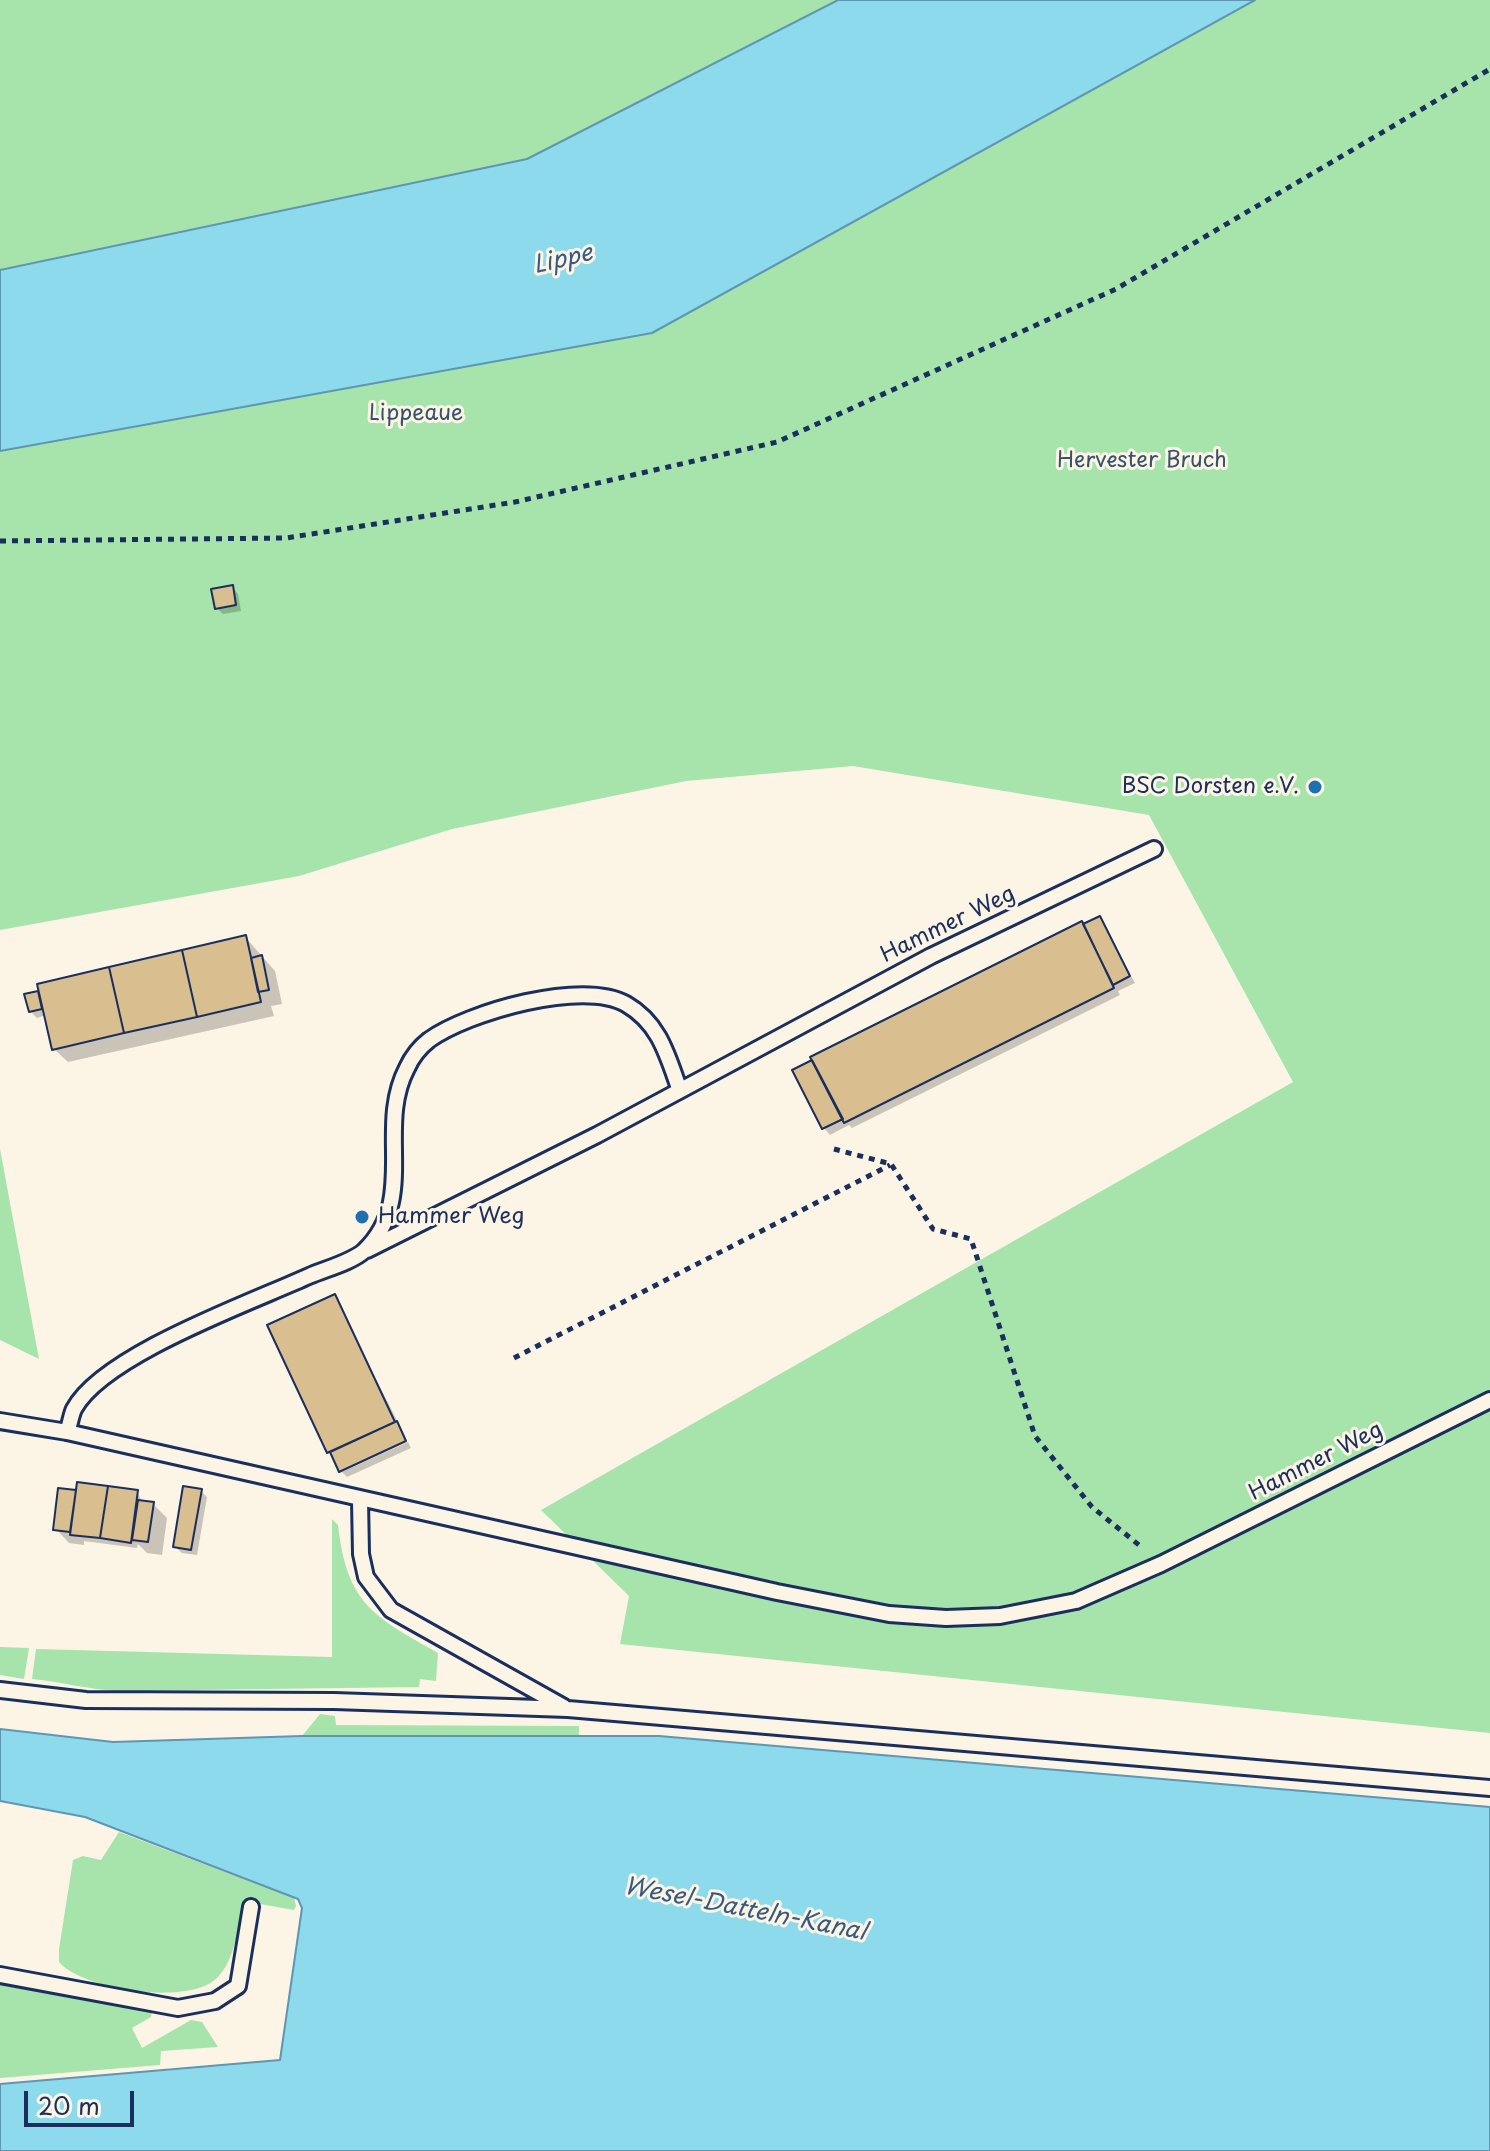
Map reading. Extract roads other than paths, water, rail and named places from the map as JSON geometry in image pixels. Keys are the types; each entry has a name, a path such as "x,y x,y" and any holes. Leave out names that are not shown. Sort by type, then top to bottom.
{"lane":[{"name":"Hammer Weg","path":"67,1432 74,1409 88,1393 122,1365 148,1350 363,1252 597,1135 679,1088 931,956 1154,849"},
{"path":"363,1252 393,1208 394,1129 399,1086 415,1054 443,1031 508,1007 580,996 606,997 623,1002 660,1034 679,1088"},
{"name":"Hammer Weg","path":"0,1421 67,1432 762,1589 917,1617 972,1618 1038,1611 1076,1601 1161,1564 1490,1400"},
{"path":"360,1500 361,1554 366,1577 391,1610 568,1709"},
{"path":"0,1690 86,1700 334,1701 568,1709 1490,1788"},
{"path":"0,1975 178,2008 215,2001 238,1986 251,1907"}],"water":[{"name":"Lippe","path":"838,0 1255,0 652,333 0,451 0,270 527,159"},
{"name":"Wesel-Datteln-Kanal","path":"0,1729 113,1742 302,1736 659,1736 1490,1807 1490,2151 0,2151 0,2084 280,2060 302,1908 298,1899 85,1817 0,1801"}],"place":[{"name":"BSC Dorsten e.V.","path":"1315,787"},
{"name":"Hammer Weg","path":"362,1217"}],"park label":[{"name":"Lippeaue","path":"416,414"},
{"name":"Hervester Bruch","path":"1142,461"}]}
